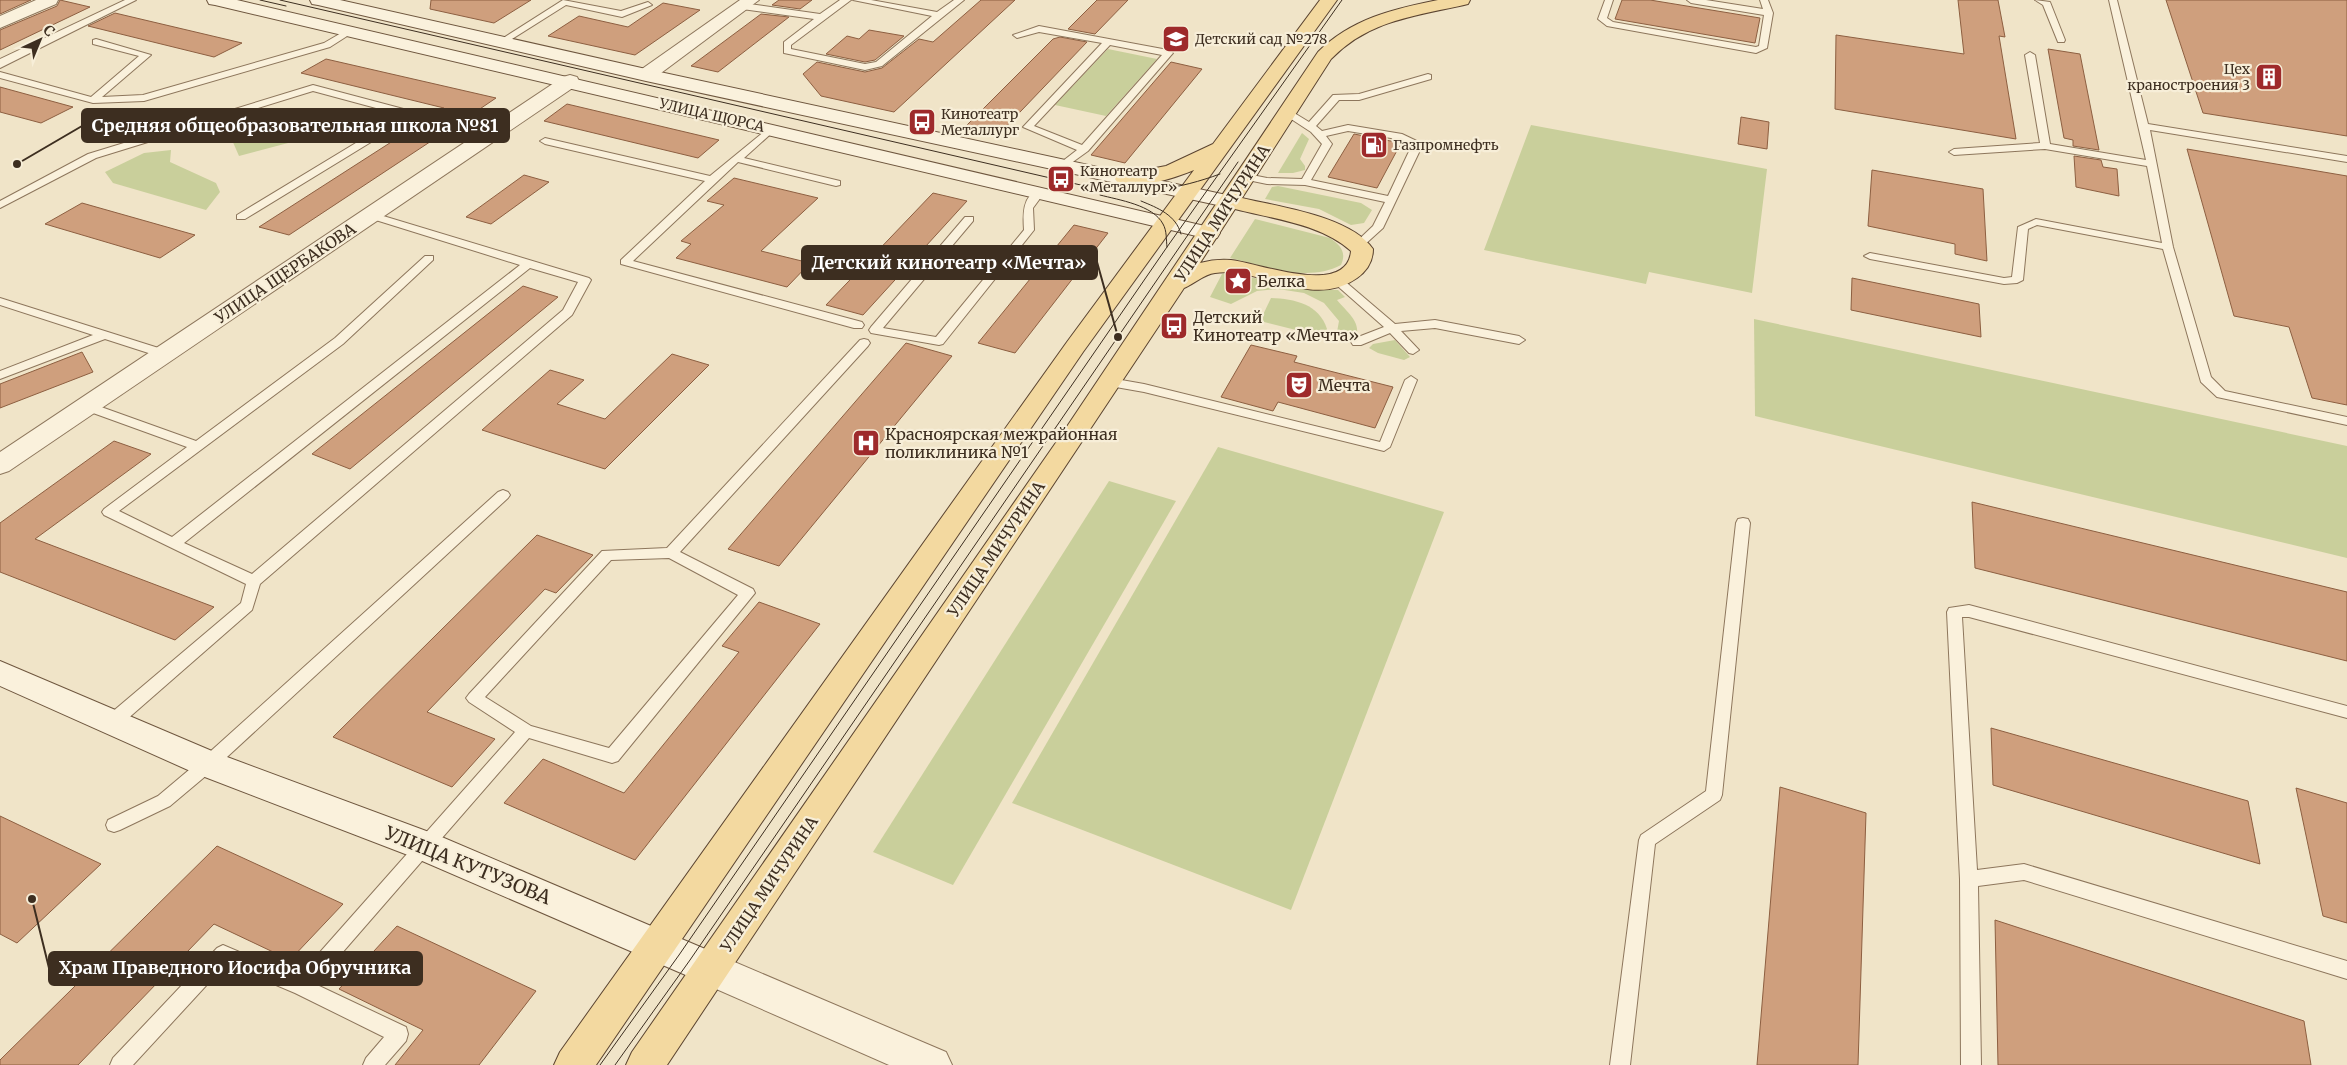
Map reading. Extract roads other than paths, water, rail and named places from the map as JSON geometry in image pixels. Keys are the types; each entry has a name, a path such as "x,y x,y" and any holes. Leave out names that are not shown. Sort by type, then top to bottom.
{"main road":[{"path":"0,23 50,0"},
{"name":"УЛИЦА ЩОРСА","path":"216,0 570,81 1209,233"},
{"name":"УЛИЦА ЩОРСА","path":"318,0 646,75 1230,202"},
{"path":"572,1065 658,946 1164,222 1189,193 1329,0"},
{"name":"УЛИЦА МИЧУРИНА","path":"645,1065 1177,283 1324,56 1334,44 1350,33 1388,18 1462,0"},
{"path":"646,75 747,3"},
{"name":"УЛИЦА ЩЕРБАКОВА","path":"0,465 570,81"},
{"path":"1125,179 1146,178 1177,170 1202,160 1224,144"},
{"path":"1177,283 1199,271 1216,266 1294,280 1337,280 1352,272 1361,261 1362,249 1347,236 1327,228 1230,202"},
{"name":"УЛИЦА КУТУЗОВА","path":"0,673 208,764 425,846 933,1065"}],"lane":[{"path":"0,65 2,62 132,0"},
{"path":"555,0 622,14 648,5"},
{"path":"847,0 838,4 787,44 787,51 865,67 879,64 960,0"},
{"path":"857,0 939,15"},
{"path":"1608,0 1602,19 1610,24 1756,50 1764,48 1770,13 1764,0"},
{"path":"1691,0 1770,13"},
{"path":"2039,0 2047,4 2060,40"},
{"path":"2113,0 2144,126 2168,247 2205,379 2221,394 2347,421"},
{"path":"501,42 565,2"},
{"path":"747,3 821,17"},
{"path":"1017,35 1039,29 1168,53 1084,149 1063,166"},
{"path":"0,75 94,100 144,98 326,45 352,31"},
{"path":"94,100 146,55 96,42"},
{"path":"1084,149 1028,127 1108,42"},
{"path":"2030,55 2045,146"},
{"path":"1311,126 1336,97 1359,97 1428,76"},
{"path":"0,205 92,156 313,88 410,114 498,128"},
{"path":"1288,113 1311,126 1327,144 1305,182"},
{"path":"241,217 410,114"},
{"path":"2144,126 2347,159"},
{"path":"1320,134 1348,128 1399,136 1418,144 1378,228 1358,245"},
{"path":"771,129 712,180 625,262 858,325"},
{"path":"545,141 712,180"},
{"path":"1954,152 2045,146 2151,164"},
{"path":"737,159 836,183"},
{"path":"1247,177 1267,181 1305,182 1390,200"},
{"path":"970,219 875,330 939,341 1029,230 1028,208 1039,193"},
{"path":"111,723 247,606 254,581 568,312 585,280 370,215"},
{"path":"1870,256 2004,281 2017,280 2023,227 2036,222 2168,247"},
{"path":"254,581 109,512 339,341 429,258"},
{"path":"173,544 528,264"},
{"path":"1337,280 1392,328 1413,350"},
{"path":"0,301 107,334 164,354"},
{"path":"1357,342 1392,328 1435,324 1519,340"},
{"path":"0,375 107,334"},
{"path":"671,553 864,343"},
{"path":"1110,382 1144,388 1384,447 1411,380"},
{"path":"86,406 197,446"},
{"path":"114,826 164,800 208,764 503,495"},
{"path":"1620,1065 1647,840 1714,795 1743,523"},
{"path":"671,553 748,593 612,756 526,731 474,698 607,555 671,553"},
{"path":"1971,1065 1969,879 1954,612 1969,611 2347,712"},
{"path":"301,987 526,731"},
{"path":"1969,879 2024,872 2347,970"},
{"path":"120,1065 223,954 301,987 399,1034 373,1065"}],"tram line":[{"path":"260,0 286,6"},
{"path":"280,0 1098,189 1145,191 1190,184 1218,175"},
{"path":"1218,175 1342,0"},
{"path":"615,1065 690,960 1238,162"},
{"path":"1180,229 1218,175"},
{"path":"1100,195 1126,201 1152,212 1163,224 1166,232 1167,247"},
{"path":"1141,201 1166,213 1180,229"},
{"path":"1167,247 1180,229"},
{"path":"1180,229 1181,234"},
{"path":"600,1065 679,955 1167,247"}],"place":[{"name":"Детский сад №278","path":"1176,39"},
{"name":"Цех краностроения 3","path":"2269,77"},
{"name":"Кинотеатр Металлург","path":"922,122"},
{"name":"Газпромнефть","path":"1374,145"},
{"name":"Средняя общеобразовательная школа №81","path":"17,164"},
{"name":"Кинотеатр «Металлург»","path":"1061,179"},
{"name":"Белка","path":"1238,281"},
{"name":"Детский Кинотеатр «Мечта»","path":"1174,326"},
{"name":"Детский кинотеатр «Мечта»","path":"1118,337"},
{"name":"Мечта","path":"1299,385"},
{"name":"Красноярская межрайонная поликлиника №1","path":"866,443"},
{"name":"Храм Праведного Иосифа Обручника","path":"32,899"}]}
